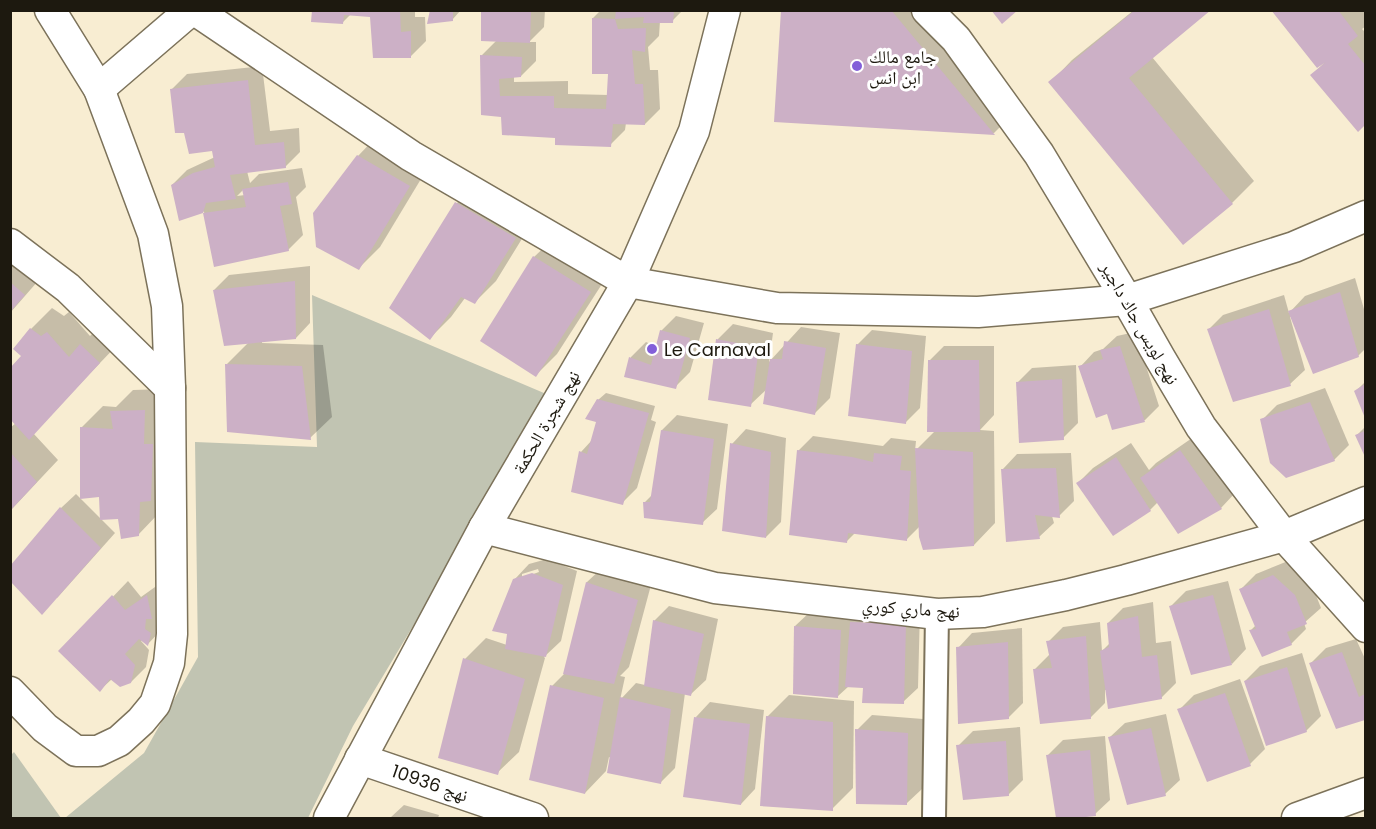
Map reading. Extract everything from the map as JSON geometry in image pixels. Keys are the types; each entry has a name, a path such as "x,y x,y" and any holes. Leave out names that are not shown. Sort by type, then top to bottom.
{"street":[{"path":"10,692 45,728 76,752 98,751 119,741 141,721 155,704 169,663 172,634 167,306 153,234 99,89 50,10"},
{"path":"99,89 193,10 411,156 628,282 777,308 978,312 1127,300 1294,248 1365,216"},
{"name":"نهج شجرة الحكمة","path":"328,819 484,528 628,282 694,131 725,10"},
{"name":"نهج لويس جاك داجير","path":"927,10 956,39 1039,153 1201,427 1284,536 1365,627"},
{"path":"10,244 68,288 170,388"},
{"name":"نهج ماري كوري","path":"484,528 715,588 937,614 983,612 1126,580 1284,536 1365,502"},
{"path":"934,819 937,614"},
{"name":"نهج 10936","path":"360,759 533,819"},
{"path":"1297,819 1365,793"}],"green space":[{"path":"312,295 551,396 353,726 308,818 65,818 144,753 198,657 195,442 317,447"},
{"path":"14,752 61,818 11,818 11,755"}],"building":[{"path":"312,10 400,10 401,32 411,31 411,58 373,58 370,17 344,15 343,24 311,22"},
{"path":"430,10 453,10 453,21 427,24"},
{"path":"481,10 531,10 530,43 481,41"},
{"path":"616,10 674,10 673,23 643,23 644,17 615,19"},
{"name":"جامع مالك ابن انس","path":"781,10 891,10 995,135 774,122"},
{"path":"991,10 1018,10 1002,24"},
{"path":"1135,10 1211,10 1129,78 1233,204 1183,245 1048,82"},
{"path":"1271,10 1338,10 1358,36 1348,44 1365,65 1365,125 1358,132 1310,75 1326,62 1317,68"},
{"path":"592,18 615,19 618,29 646,28 645,52 632,50 635,84 643,84 645,125 613,124 611,147 555,145 555,138 502,135 501,117 481,115 480,55 522,57 521,77 499,79 500,96 554,96 554,108 606,109 608,74 592,74"},
{"path":"248,80 255,145 284,142 286,168 230,175 236,199 206,203 203,213 179,221 171,185 193,173 215,167 212,151 189,154 184,133 175,133 170,89"},
{"path":"357,155 410,186 359,270 316,247 313,213"},
{"path":"288,182 292,204 280,206 289,251 214,267 203,213 246,207 242,189"},
{"path":"455,202 516,238 475,304 461,297 430,340 389,308"},
{"path":"533,256 591,292 536,377 480,341"},
{"path":"295,281 296,339 224,346 213,290"},
{"path":"10,282 25,295 10,312"},
{"path":"1340,292 1359,357 1313,374 1288,311"},
{"path":"1269,309 1291,386 1233,402 1207,329"},
{"path":"30,328 41,336 47,332 69,357 80,344 100,363 29,440 10,419 10,368 21,356 13,349"},
{"path":"660,330 690,338 676,389 624,377 629,357 651,365"},
{"path":"716,339 759,347 751,407 708,400"},
{"path":"784,341 826,348 815,415 763,404 770,359 782,359"},
{"path":"856,344 912,351 906,424 848,416"},
{"path":"1120,346 1145,422 1112,430 1107,414 1096,418 1078,366 1103,359 1100,350"},
{"path":"928,360 979,360 980,432 927,432"},
{"path":"225,364 302,366 311,440 227,432"},
{"path":"1062,379 1064,440 1019,443 1016,382"},
{"path":"1365,384 1365,418 1354,391"},
{"path":"597,399 649,413 623,505 571,492 579,451 587,454 596,422 585,419"},
{"path":"1310,402 1335,461 1286,478 1270,463 1260,419"},
{"path":"145,410 144,444 153,444 151,501 140,502 139,536 121,539 118,519 100,520 99,497 80,499 80,427 113,429 110,411"},
{"path":"661,430 714,439 703,525 644,518 643,502 650,502"},
{"path":"1365,431 1365,457 1355,435"},
{"path":"730,443 771,452 766,538 722,531"},
{"path":"915,448 973,452 974,546 923,550 919,537"},
{"path":"797,450 873,462 874,453 902,456 900,470 911,471 907,541 848,533 847,543 789,535"},
{"path":"1180,450 1222,509 1178,534 1140,478"},
{"path":"10,452 37,482 10,511"},
{"path":"1116,457 1151,511 1113,536 1076,483"},
{"path":"1056,468 1060,518 1035,515 1040,539 1006,542 1001,469"},
{"path":"60,507 101,548 42,615 10,581 10,566"},
{"path":"532,573 563,585 546,657 505,649 507,634 492,631 513,579"},
{"path":"1273,575 1295,595 1307,624 1287,632 1292,645 1262,657 1249,630 1256,629 1239,589"},
{"path":"586,582 638,600 614,684 563,674"},
{"path":"112,595 125,610 147,595 152,619 146,619 145,629 151,633 148,646 139,639 125,654 135,665 131,683 120,687 110,679 100,692 58,651"},
{"path":"1213,595 1232,665 1191,675 1169,606"},
{"path":"1138,616 1142,657 1157,655 1162,699 1108,709 1100,651 1109,647 1107,623"},
{"path":"653,620 704,634 691,696 644,686"},
{"path":"850,622 906,624 904,704 862,703 863,688 845,687"},
{"path":"794,626 841,630 838,698 793,694"},
{"path":"1086,636 1091,719 1040,724 1033,669 1052,668 1046,641"},
{"path":"1008,642 1009,719 958,724 956,647"},
{"path":"1342,652 1359,697 1365,694 1365,720 1336,729 1309,663"},
{"path":"463,658 525,679 498,775 438,758"},
{"path":"1287,667 1307,732 1266,746 1244,681"},
{"path":"550,685 604,698 585,794 529,780"},
{"path":"1225,693 1251,766 1207,782 1177,709"},
{"path":"620,697 671,709 661,784 607,773"},
{"path":"766,716 833,722 833,811 760,806"},
{"path":"694,717 750,724 741,805 683,797"},
{"path":"1151,728 1166,796 1127,805 1108,737"},
{"path":"855,729 908,733 907,805 856,804"},
{"path":"1006,741 1009,796 963,800 956,745"},
{"path":"1090,750 1096,816 1056,818 1046,755"}],"place":[{"name":"جامع مالك ابن انس","path":"857,66"},
{"name":"Le Carnaval","path":"652,349"}]}
